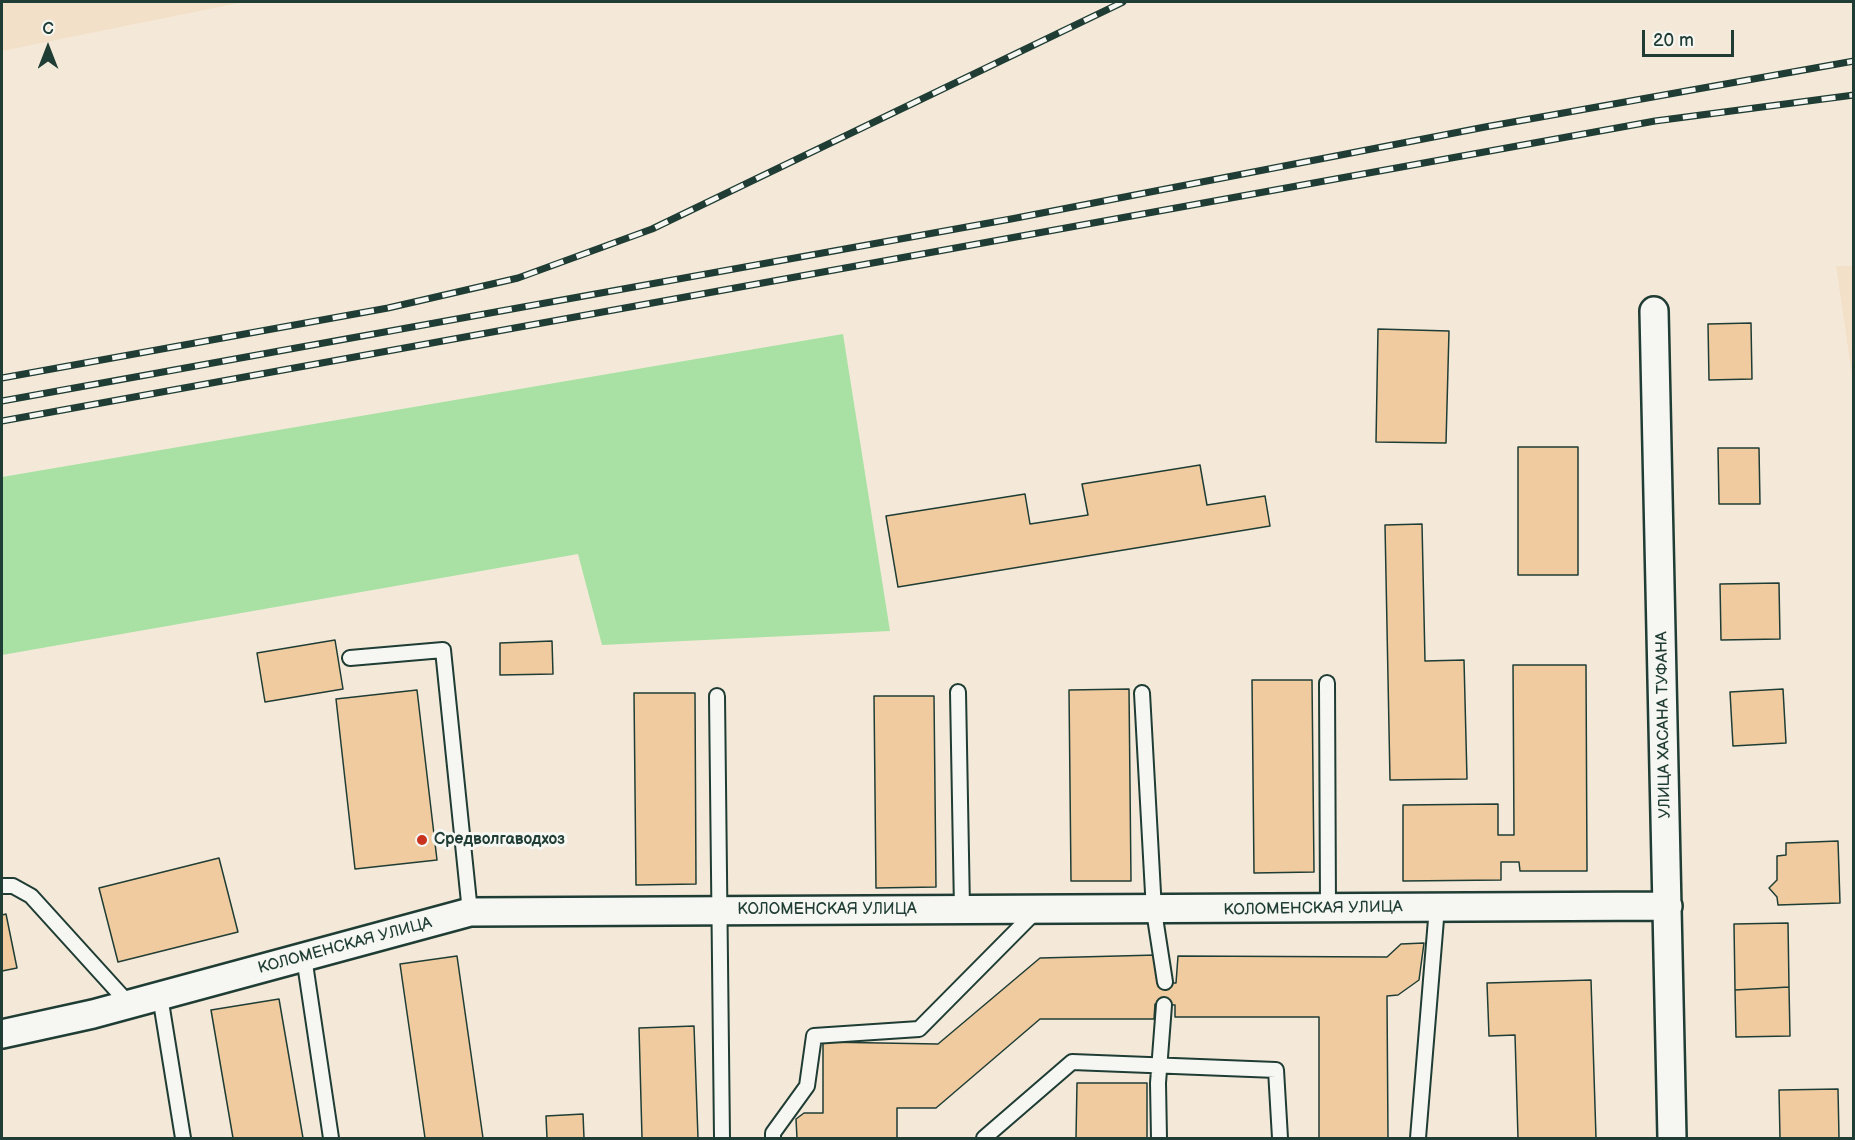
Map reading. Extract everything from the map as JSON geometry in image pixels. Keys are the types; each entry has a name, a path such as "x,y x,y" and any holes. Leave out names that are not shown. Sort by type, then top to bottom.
{"street":[{"name":"УЛИЦА ХАСАНА ТУФАНА","path":"1654,311 1672,1138"},
{"name":"КОЛОМЕНСКАЯ УЛИЦА","path":"2,1034 160,996 470,912 1668,906"}],"lane":[{"path":"350,658 443,650 470,912"},
{"path":"1327,682 1328,908"},
{"path":"958,692 962,909"},
{"path":"1142,693 1154,910 1165,982"},
{"path":"717,696 722,1138"},
{"path":"2,886 13,886 32,896 129,1004"},
{"path":"1418,1138 1437,907"},
{"path":"773,1138 773,1133 807,1086 814,1036 919,1029 1038,909"},
{"path":"304,957 331,1138"},
{"path":"160,996 183,1138"},
{"path":"1159,1138 1159,1065 1164,1005"},
{"path":"984,1138 1072,1062 1276,1070 1280,1138"}],"shaded area":[{"path":"2,2 244,2 2,51"},
{"path":"1836,266 1853,266 1853,382"}],"green space":[{"path":"843,334 890,631 602,645 578,554 2,655 2,477"}],"building":[{"path":"1751,323 1752,379 1709,380 1708,324"},
{"path":"1378,329 1449,331 1446,443 1376,442"},
{"path":"1518,447 1578,447 1578,575 1518,575"},
{"path":"1718,448 1759,448 1760,504 1719,504"},
{"path":"1200,465 1207,505 1265,496 1270,526 898,587 886,516 1025,494 1030,524 1088,515 1082,484"},
{"path":"1422,524 1425,661 1464,660 1467,779 1390,780 1385,525"},
{"path":"1779,583 1780,639 1721,640 1720,584"},
{"path":"335,640 343,689 265,702 257,653"},
{"path":"552,641 553,674 500,675 500,643"},
{"path":"1513,665 1586,665 1587,871 1520,871 1519,862 1501,862 1501,880 1403,881 1403,805 1498,804 1498,835 1514,835"},
{"path":"1252,680 1312,680 1314,872 1254,873"},
{"path":"1129,689 1131,881 1071,881 1069,690"},
{"path":"1783,689 1786,743 1733,746 1730,692"},
{"path":"417,690 437,860 355,869 336,699"},
{"path":"634,693 695,693 696,884 636,885"},
{"path":"874,696 934,696 936,887 876,888"},
{"path":"1838,841 1840,903 1778,905 1777,897 1769,888 1777,880 1777,856 1786,855 1786,843"},
{"path":"219,858 238,932 118,962 99,888"},
{"path":"6,914 17,968 2,971 2,915"},
{"path":"1788,923 1789,987 1735,990 1734,924"},
{"path":"1424,943 1419,980 1398,995 1387,996 1388,1138 1319,1138 1319,1017 1175,1017 1175,1005 1155,1004 1154,1019 1040,1019 936,1108 897,1108 897,1138 797,1138 796,1119 804,1113 823,1113 823,1042 938,1044 1040,958 1157,955 1157,983 1176,983 1178,956 1387,957 1401,944"},
{"path":"457,956 483,1138 425,1138 400,964"},
{"path":"1591,980 1596,1138 1518,1138 1515,1035 1489,1036 1487,983"},
{"path":"1789,987 1790,1036 1736,1037 1735,990"},
{"path":"279,999 303,1138 233,1138 211,1010"},
{"path":"694,1026 698,1138 642,1138 639,1028"},
{"path":"1077,1083 1147,1083 1147,1138 1076,1138"},
{"path":"1838,1089 1839,1138 1780,1138 1779,1090"},
{"path":"583,1114 584,1138 547,1138 546,1116"}],"railway":[{"path":"2,378 388,308 518,278 652,229 1123,2"},
{"path":"2,401 1011,219 1485,127 1854,61"},
{"path":"2,421 1655,121 1854,95"}],"place":[{"name":"Средволгаводхоз","path":"422,840"}]}
